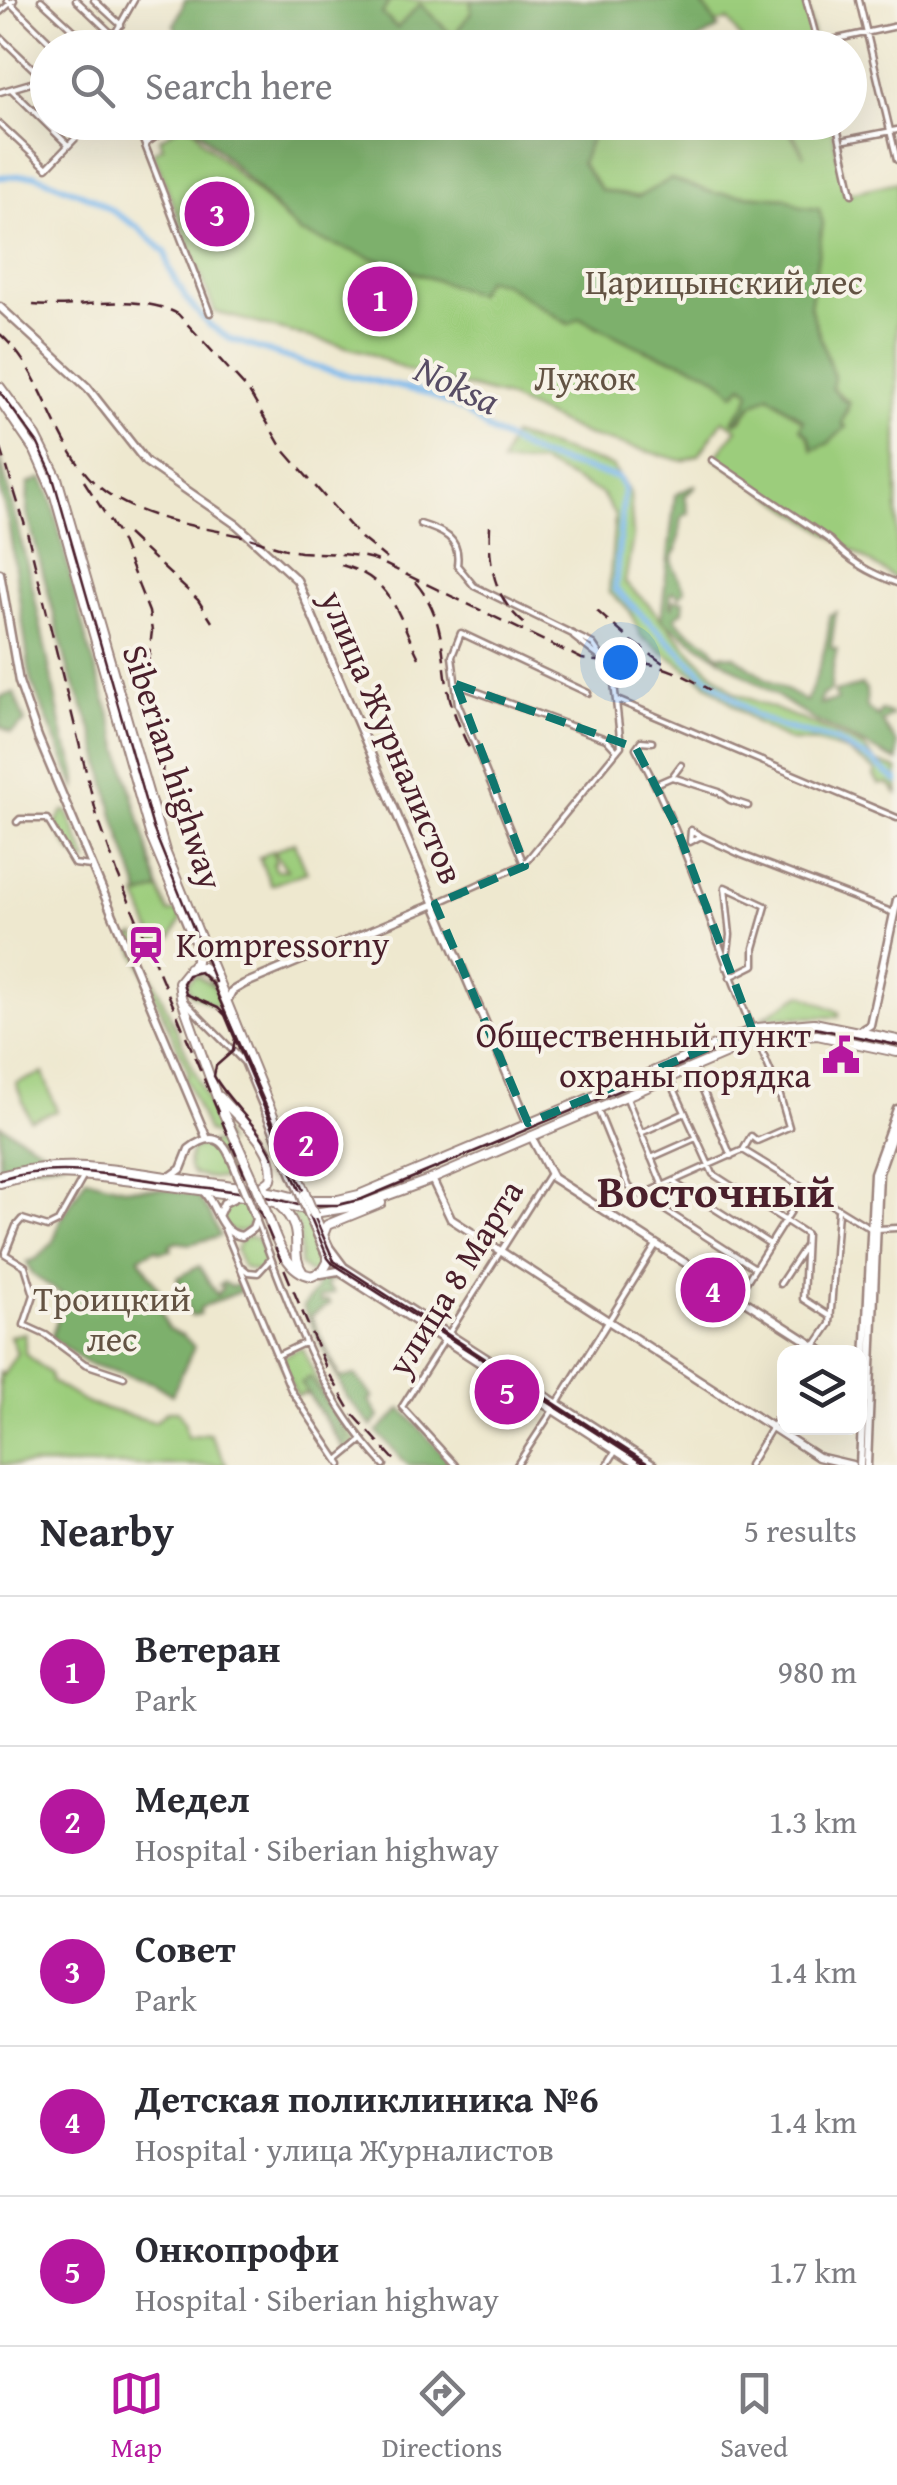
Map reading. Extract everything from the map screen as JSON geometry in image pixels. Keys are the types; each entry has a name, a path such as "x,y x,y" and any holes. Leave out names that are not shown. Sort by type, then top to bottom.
{"main road":[{"name":"Siberian highway","path":"0,387 36,436 57,478 148,802 300,1195 328,1246"},
{"name":"Siberian highway","path":"0,400 35,450 55,496 151,837 197,946 198,956 180,982 182,998"},
{"path":"189,968 202,967 219,981"},
{"path":"182,998 212,1085 289,1264 306,1275 320,1274 328,1262 328,1246"},
{"path":"314,1200 359,1195 752,1029 814,1024 897,1040"},
{"path":"265,1203 310,1212 358,1206 432,1179 769,1038 817,1034 897,1052"},
{"path":"212,1085 266,1153 272,1176 259,1189"},
{"path":"0,1176 47,1166 83,1165 169,1178 279,1206 298,1234 298,1265 306,1275"},
{"path":"0,1184 48,1174 85,1173 300,1195"},
{"path":"323,1235 327,1225 432,1179"}],"street":[{"path":"41,0 73,30"},
{"path":"76,0 108,30"},
{"path":"94,0 121,26"},
{"path":"119,30 132,2 126,0"},
{"path":"806,0 813,30"},
{"path":"859,0 866,30"},
{"path":"0,12 10,1 38,30"},
{"path":"897,26 867,33 887,126 894,131 897,160"},
{"path":"0,37 30,65"},
{"path":"0,92 30,84"},
{"path":"11,89 30,108"},
{"path":"0,124 47,168 73,140"},
{"path":"867,136 894,131"},
{"path":"62,140 68,146"},
{"path":"143,140 210,312"},
{"path":"145,144 151,140"},
{"path":"840,140 852,194"},
{"name":"улица Журналистов","path":"0,307 88,387 144,460 237,524 298,580 528,1123"},
{"path":"712,460 830,540 869,573 897,583"},
{"path":"227,1001 230,993 244,984 524,864 619,749 613,674 593,644 474,586 457,565 459,552 452,538 444,531 420,524"},
{"path":"0,573 19,682 38,737 208,1139"},
{"path":"524,864 458,704 452,656 461,633 588,694"},
{"path":"456,684 606,740 619,749 636,748 642,741 652,742"},
{"path":"617,700 897,818"},
{"path":"636,748 676,826 752,1029"},
{"path":"656,784 672,777 680,765"},
{"path":"672,777 748,806"},
{"path":"17,822 47,819 74,864 94,867"},
{"path":"701,836 742,856 896,913"},
{"path":"726,968 730,935 725,887 766,906 754,948 754,965 730,977"},
{"path":"860,1031 872,1020 897,900"},
{"path":"219,981 244,984"},
{"name":"Siberian highway","path":"182,998 244,1062 300,1195"},
{"path":"642,1195 744,1150 752,1136 757,1140 789,1127 760,1047"},
{"path":"696,1074 731,1156"},
{"path":"672,1084 713,1174 806,1234 803,1299 831,1316"},
{"path":"626,1096 663,1186"},
{"path":"596,1108 629,1187 755,1268"},
{"path":"867,1346 877,1158 897,1109"},
{"path":"641,1133 685,1113"},
{"path":"874,1228 879,1174 896,1126"},
{"path":"532,1136 550,1175 811,1345"},
{"path":"652,1158 696,1138"},
{"path":"169,1178 179,1172 188,1149 208,1139 226,1146 304,1343 329,1394 361,1441 384,1465"},
{"path":"744,1150 838,1210 874,1228 897,1228"},
{"path":"184,1163 211,1199 290,1390 340,1462 361,1441"},
{"path":"85,1173 58,1222 48,1226 22,1219 5,1254 26,1266 34,1290 24,1325 46,1335 85,1364 124,1376"},
{"name":"улица 8 Марта","path":"455,1465 402,1407 550,1175"},
{"path":"432,1179 451,1220 826,1461 852,1465"},
{"path":"673,1181 770,1244"},
{"path":"737,1297 805,1189"},
{"path":"220,1220 224,1203 240,1195"},
{"path":"821,1345 830,1324 838,1210"},
{"name":"Siberian highway","path":"310,1212 328,1262 447,1337"},
{"path":"234,1251 234,1244 256,1219"},
{"path":"224,1228 264,1239"},
{"path":"517,1465 656,1245"},
{"name":"Siberian highway","path":"328,1246 344,1266 447,1337 653,1465"},
{"path":"780,1284 805,1246"},
{"path":"238,1263 248,1272 258,1273 266,1268 270,1257"},
{"path":"320,1274 338,1271"},
{"path":"276,1356 304,1343"},
{"name":"Siberian highway","path":"555,1407 638,1465"},
{"path":"749,1465 777,1419"},
{"path":"864,1435 864,1465"},
{"path":"608,1465 616,1451"}],"highlighted area":[{"path":"456,684 636,748 676,826 752,1029 528,1123 435,904 525,866"}],"green space":[{"path":"185,0 390,0 382,14 397,28 420,4 447,30 176,30 174,26"},
{"path":"390,0 471,0 471,13 458,30 397,28 382,14"},
{"path":"471,0 699,0 719,28 458,30 471,13"},
{"path":"700,0 805,0 812,30 735,30 728,20 716,24"},
{"name":"Лужок","path":"160,140 203,140 300,233 503,283 568,324 579,318 647,351 742,385 751,390 733,420 741,421 752,405 769,395 803,421 813,450 841,423 849,402 831,387 834,377 810,307 823,223 786,198 714,193 671,179 638,197 601,190 581,163 590,140 795,140 804,156 796,140 834,140 845,194 897,182 897,580 715,458 737,429 723,420 699,455 683,461 586,435 505,397 406,370 369,353 215,312 153,152 163,147"},
{"name":"Царицынский лес","path":"209,140 590,140 581,163 601,190 638,197 671,179 714,193 786,198 801,207 819,209 823,223 810,307 834,377 832,388 849,402 842,423 846,427 829,443 813,450 809,436 800,428 803,420 769,395 752,405 736,423 733,421 750,391 743,385 734,394 717,378 696,367 642,348 580,318 569,324 503,283 486,279 476,294 300,233"},
{"path":"512,435 612,466 630,493 633,537 625,583 735,693 863,747 876,762 897,769 897,794 889,784 879,784 874,776 876,771 846,751 815,742 790,741 757,724 641,637 630,611 609,592 615,516 602,494 540,463 501,464"},
{"path":"0,457 32,584 65,743 76,771 76,788 31,681 0,489"},
{"path":"42,478 51,497 86,639 159,889 141,896 115,820 94,734 69,672 27,512 28,484"},
{"path":"695,485 685,496 689,513 682,517 677,550 672,557 685,590 679,597 671,593 670,606 673,607 673,600 684,601 683,611 675,617 679,623 717,654 735,656 806,701 822,660 829,615 836,612 831,648 837,649 831,691 822,695 820,704 837,700 834,692 862,685 867,708 878,717 881,710 892,715 882,722 897,744 897,761 812,719 661,620 675,495"},
{"path":"14,693 25,722 11,733 0,726 0,697"},
{"path":"63,811 67,811 88,862 72,852 55,825"},
{"path":"294,842 307,872 271,885 259,858 272,851 275,870 287,870 274,851"},
{"path":"158,887 169,913 178,910 181,920 172,938 157,941 160,954 137,896"},
{"path":"136,935 226,1142 207,1131 185,1077 189,1074 129,938"},
{"path":"199,970 211,977 223,1003 215,1006 191,994 187,982 196,975 213,986 207,975 196,971"},
{"path":"802,994 839,1012 839,1017 763,1017"},
{"path":"43,1073 57,1111 30,1120 16,1083"},
{"path":"0,1125 63,1161 0,1171"},
{"path":"213,1142 221,1144 232,1179 197,1176 189,1167 192,1149"},
{"name":"Троицкий лес","path":"86,1178 124,1188 166,1189 197,1196 220,1236 190,1244 177,1242 170,1245 172,1250 156,1249 139,1257 169,1306 160,1309 168,1329 183,1335 194,1347 172,1395 153,1383 86,1363 51,1337 66,1297 33,1275 27,1262 53,1243 60,1221"},
{"path":"237,1202 248,1206 252,1217 248,1228 237,1232 226,1228 222,1217 226,1206"},
{"path":"289,1211 304,1214 323,1264 316,1272 309,1273 300,1265 299,1229"},
{"path":"248,1236 258,1239 266,1264 257,1272 243,1267 236,1250"},
{"path":"199,1266 217,1295 223,1282 231,1287 240,1284 243,1290 200,1308 200,1314 191,1316 177,1278"},
{"path":"330,1276 336,1281 330,1279 326,1285 334,1293 319,1298 321,1303 327,1300 330,1304 311,1316 340,1378 355,1375 373,1397 369,1400 379,1417 372,1427 347,1397 303,1307 318,1279"},
{"path":"25,1333 25,1353 50,1374 52,1382 88,1404 155,1422 167,1411 178,1411 187,1437 209,1433 227,1465 0,1465 0,1372 3,1375 17,1353 10,1336"},
{"path":"300,1348 321,1389 356,1441 346,1453 307,1393 297,1396 279,1358"},
{"path":"310,1377 349,1440 344,1446 301,1383"},
{"path":"402,1409 453,1465 408,1465 377,1432"}],"waterway":[{"name":"Noksa","path":"0,177 35,175 92,198 139,228 166,253 169,268 187,300 208,324 230,339 322,369 426,393 466,412 488,430 538,456 618,478 624,489 615,589 701,672 756,716 835,741 872,761 897,781"}],"tram line":[{"path":"0,392 38,444 52,474 153,828 215,982"},
{"path":"646,1465 332,1263 225,1015 186,994 183,983 188,975 200,972 213,985 334,1261 650,1465"},
{"path":"316,1205 362,1199 760,1031 815,1028 897,1045"},
{"path":"235,1038 233,1051 216,1066 214,1076 273,1157"},
{"path":"0,1180 41,1172 80,1172 230,1191 298,1205"}],"railway":[{"path":"33,305 125,302 161,307 178,314 248,390 282,448 361,538 387,559"},
{"path":"0,334 27,366 75,459 88,476 120,501 159,517 293,551 376,560 582,659 653,665 710,690"},
{"path":"0,445 27,532 97,816 118,875 327,1370 352,1413 399,1465"},
{"path":"84,481 118,534 149,612 152,631 146,679 162,716 162,777 172,804"},
{"path":"490,526 492,569 501,595 529,627"},
{"path":"127,534 198,600 212,622"},
{"path":"341,565 359,571 383,589 399,613 419,658"},
{"path":"415,582 436,618 451,703 471,752"},
{"path":"597,611 663,663"}],"place":[{"name":"Совет","path":"217,214"},
{"name":"Ветеран","path":"380,299"},
{"name":"Kompressorny","path":"146,945"},
{"name":"Общественный пункт охраны порядка","path":"841,1055"},
{"name":"Медел","path":"306,1144"},
{"name":"Детская поликлиника №6","path":"713,1290"},
{"name":"Онкопрофи","path":"507,1392"}],"district":[{"name":"Восточный","path":"716,1191"}]}
